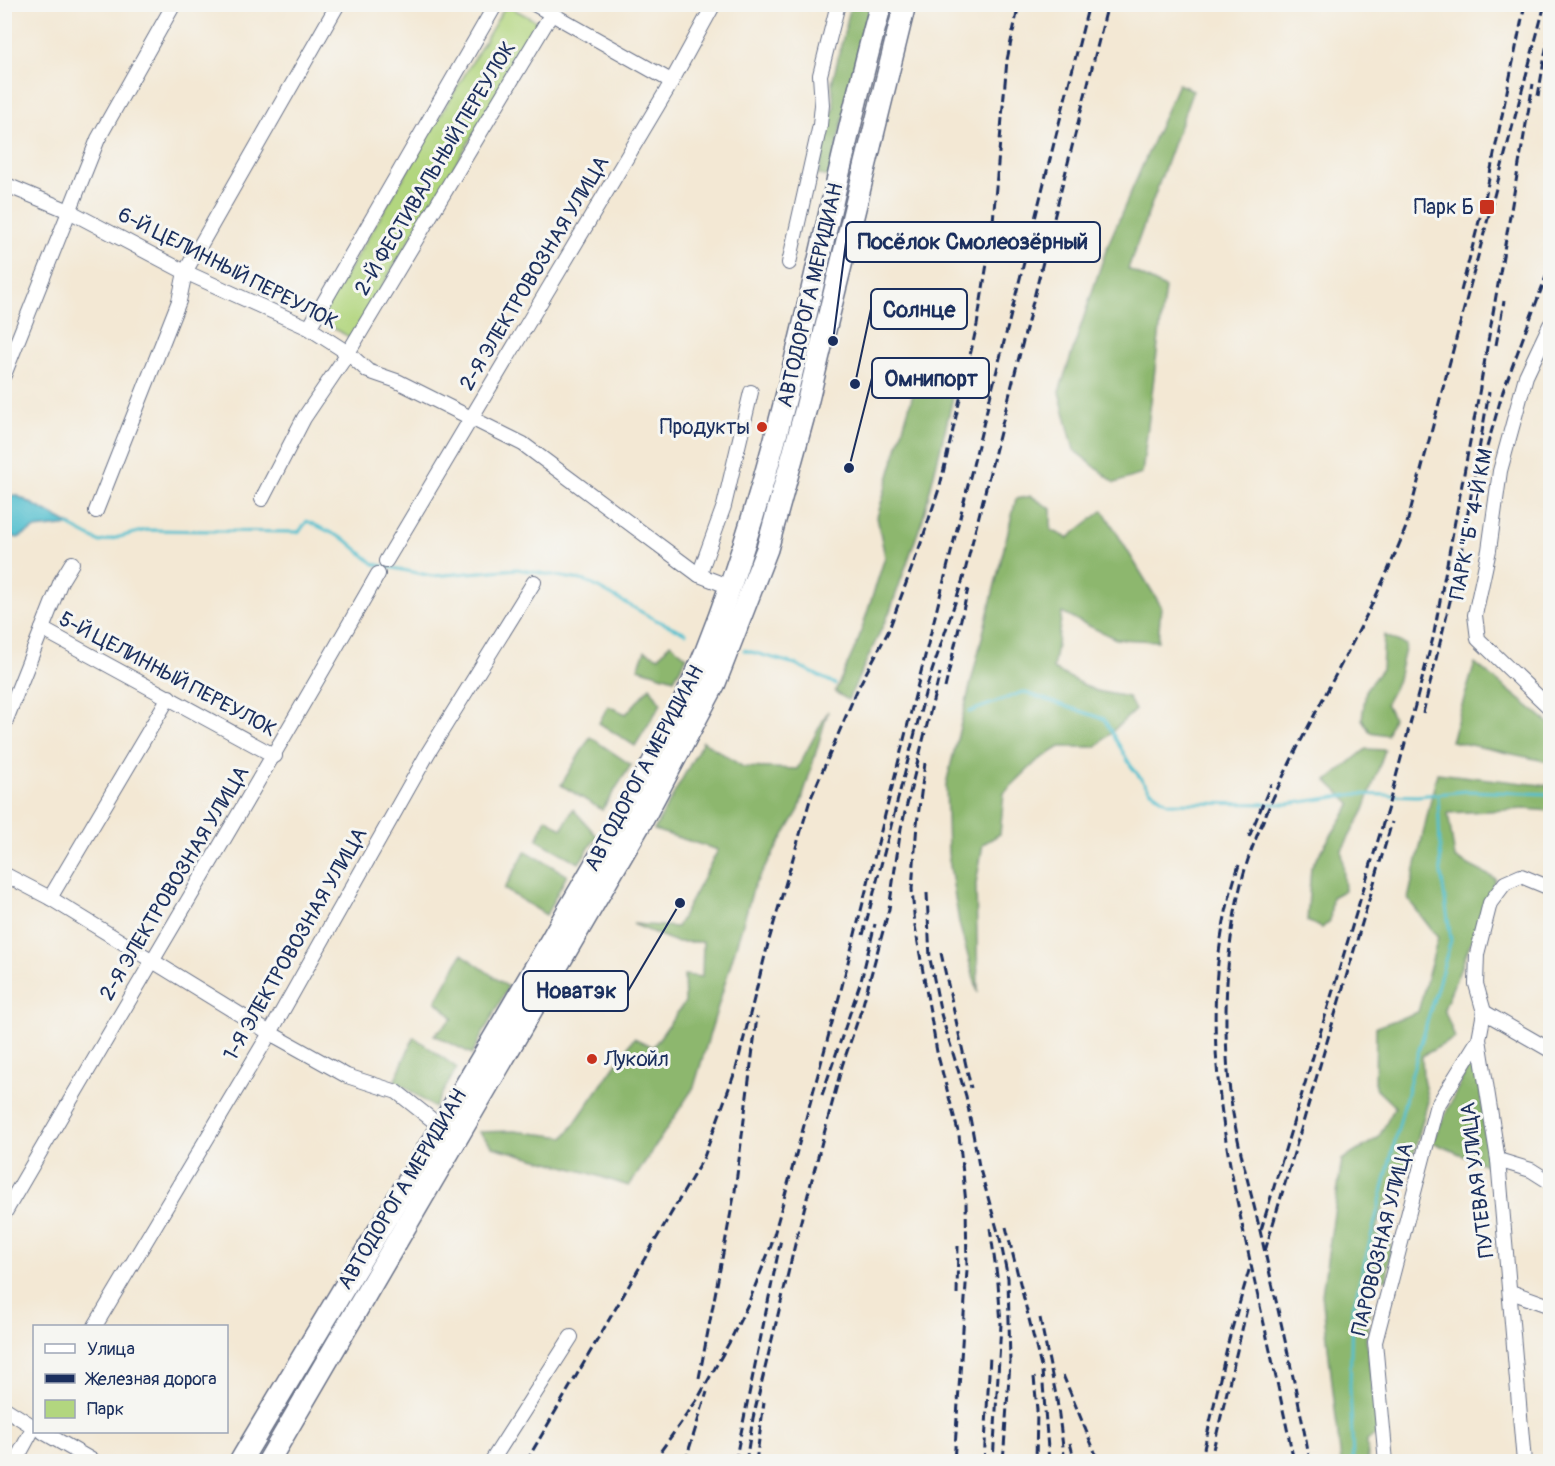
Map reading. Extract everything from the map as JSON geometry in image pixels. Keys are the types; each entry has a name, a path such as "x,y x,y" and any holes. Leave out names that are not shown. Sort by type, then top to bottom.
{"main road":[{"name":"АВТОДОРОГА МЕРИДИАН","path":"240,1461 526,983 664,740 705,653 730,587 781,417 853,105 881,4"},
{"name":"АВТОДОРОГА МЕРИДИАН","path":"268,1461 643,819 715,683 767,549 806,408 905,4"},
{"path":"730,587 751,593"}],"street":[{"path":"4,375 98,140 174,4"},
{"path":"96,511 179,300 184,272 338,4"},
{"name":"2-Й ФЕСТИВАЛЬНЫЙ ПЕРЕУЛОК","path":"309,328 496,4"},
{"path":"534,4 671,81"},
{"name":"2-Я ЭЛЕКТРОВОЗНАЯ УЛИЦА","path":"386,561 671,81 714,4"},
{"path":"789,263 820,125 822,105 820,75 838,4"},
{"name":"2-Й ФЕСТИВАЛЬНЫЙ ПЕРЕУЛОК","path":"262,499 304,418 348,353 552,14"},
{"name":"6-Й ЦЕЛИННЫЙ ПЕРЕУЛОК","path":"4,184 69,211 184,272 309,328 348,353 368,371 397,381 523,444 699,575 730,587"},
{"name":"ПАРК \"Б\" 4-Й КМ","path":"1551,325 1526,376 1503,460 1489,550 1475,615 1478,639 1551,708"},
{"path":"699,575 724,506 751,392"},
{"path":"4,725 61,581 72,563"},
{"name":"2-Я ЭЛЕКТРОВОЗНАЯ УЛИЦА","path":"4,1214 150,961 275,756 378,574"},
{"name":"1-Я ЭЛЕКТРОВОЗНАЯ УЛИЦА","path":"96,1325 270,1033 428,753 534,582"},
{"name":"5-Й ЦЕЛИННЫЙ ПЕРЕУЛОК","path":"42,629 275,756"},
{"path":"50,898 169,697"},
{"path":"4,874 50,898 270,1033 347,1076 397,1092 440,1126"},
{"name":"ПУТЕВАЯ УЛИЦА","path":"1524,1461 1498,1160 1479,1038 1484,1012 1476,984 1476,954 1490,903 1505,884 1521,876 1551,888"},
{"path":"1484,1012 1551,1050"},
{"name":"ПАРОВОЗНАЯ УЛИЦА","path":"1386,1461 1376,1342 1436,1108 1479,1038"},
{"path":"1498,1160 1531,1170 1551,1182"},
{"path":"1511,1292 1551,1306"},
{"path":"491,1461 572,1337"},
{"path":"4,1408 33,1426"},
{"path":"15,1461 33,1429"},
{"path":"46,1433 95,1461"}],"green space":[{"path":"506,5 540,23 351,338 319,320"},
{"path":"851,5 871,5 829,177 818,175 834,107 832,83"},
{"path":"1178,84 1193,90 1128,269 1165,288 1142,474 1115,483 1074,450 1059,392 1107,247"},
{"path":"945,368 959,374 923,518 890,611 848,700 835,692 858,641 885,557 877,517 920,370"},
{"path":"1031,496 1051,509 1051,530 1068,538 1103,510 1161,606 1158,641 1116,639 1062,613 1053,669 1096,691 1128,697 1135,710 1096,747 1060,747 1037,761 1004,793 1000,834 983,844 976,884 978,993 959,923 948,853 946,784 1016,499"},
{"path":"1384,635 1406,645 1397,683 1386,703 1393,718 1387,735 1370,732 1362,719 1366,689 1382,669"},
{"path":"670,643 687,657 674,679 638,668 645,651 659,657"},
{"path":"1475,663 1550,724 1550,762 1451,741"},
{"path":"650,687 661,704 635,746 599,723 608,706 626,714"},
{"path":"828,711 799,810 754,886 694,1087 629,1186 493,1147 479,1132 514,1131 565,1137 634,1038 653,1047 685,1002 684,975 702,977 703,942 676,942 633,924 677,927 718,850 654,830 703,741 743,767 797,769"},
{"path":"590,737 631,765 602,810 561,785"},
{"path":"1366,749 1385,750 1364,810 1342,850 1345,890 1332,897 1330,921 1322,928 1307,921 1311,867 1351,804 1327,781"},
{"path":"1437,773 1550,786 1550,811 1525,809 1448,813 1455,858 1496,879 1444,1009 1455,1038 1422,1056 1423,1078 1428,1101 1410,1167 1383,1208 1376,1234 1391,1239 1387,1280 1367,1274 1360,1304 1371,1306 1366,1338 1378,1432 1367,1441 1368,1461 1341,1462 1322,1294 1342,1160 1378,1138 1395,1107 1375,1088 1376,1027 1418,1012 1438,938 1408,899"},
{"path":"573,809 597,836 579,863 537,840 546,818 562,829"},
{"path":"526,851 567,875 546,915 504,889"},
{"path":"462,954 508,987 472,1054 434,1035 453,1018 436,1001"},
{"path":"414,1037 457,1068 434,1108 395,1080"},
{"path":"1477,1048 1488,1166 1432,1142"}],"water":[{"path":"16,495 71,525 34,529 18,538 5,534 5,496"}],"waterway":[{"path":"68,525 100,542 146,530 299,532 307,521 346,540 374,564 432,576 517,569 586,581 656,620 686,633"},
{"path":"744,650 795,664 835,684"},
{"path":"969,712 1023,692 1104,719 1131,766 1150,790 1168,803 1288,804 1356,794 1417,796 1467,791 1550,794"},
{"path":"1353,1462 1350,1387 1352,1313 1411,1077 1451,940 1441,873 1438,794"}],"railway":[{"path":"526,1462 704,1157 736,1069 769,940 810,800 858,688 888,632 921,543 940,486 977,325 992,233 1007,60 1019,4"},
{"path":"653,1462 697,1400 729,1343 748,1304 771,1246 841,990 1089,4"},
{"path":"863,935 927,686 963,579 1108,4"},
{"path":"1461,291 1485,198 1525,4"},
{"path":"1310,1462 1287,1348 1240,1151 1231,1100 1226,1007 1236,909 1251,851 1268,810 1307,729 1370,609 1406,527 1545,4"},
{"path":"1538,96 1550,26"},
{"path":"1261,1230 1388,807 1433,638 1478,399 1533,84"},
{"path":"1487,447 1503,391 1550,266"},
{"path":"1496,345 1504,301"},
{"path":"1423,713 1459,564 1489,392"},
{"path":"945,688 968,589"},
{"path":"746,1462 753,1418 798,1232 842,1066 862,1008 889,909 901,828 940,673"},
{"path":"925,763 912,889 915,926 937,1052 959,1135 966,1203 967,1270 954,1462"},
{"path":"1249,837 1271,784"},
{"path":"1265,1251 1392,822"},
{"path":"1239,865 1226,914 1218,963 1215,1012 1221,1110 1238,1207 1294,1462"},
{"path":"927,893 930,959 941,1014 966,1096 979,1166 1000,1239 1008,1278 1010,1363 1003,1462"},
{"path":"822,1095 861,981 875,924"},
{"path":"941,953 971,1088"},
{"path":"699,1378 735,1191 757,1017"},
{"path":"1006,1227 1042,1371 1049,1462"},
{"path":"990,1228 1001,1324 993,1462"},
{"path":"735,1462 781,1239"},
{"path":"957,1294 958,1246"},
{"path":"1201,1462 1229,1339 1250,1267"},
{"path":"1210,1462 1248,1305"},
{"path":"1040,1318 1057,1400 1065,1462"},
{"path":"984,1462 990,1356"},
{"path":"1063,1375 1099,1462"},
{"path":"1034,1377 1037,1410 1036,1462"},
{"path":"685,1462 707,1392"},
{"path":"756,1462 764,1402"},
{"path":"1070,1443 1075,1462"}],"place":[{"name":"Парк Б","path":"1487,207"},
{"name":"Посёлок Смолеозёрный","path":"833,341"},
{"name":"Солнце","path":"855,384"},
{"name":"Продукты","path":"762,427"},
{"name":"Омнипорт","path":"849,468"},
{"name":"Новатэк","path":"680,903"},
{"name":"Лукойл","path":"592,1059"}]}
